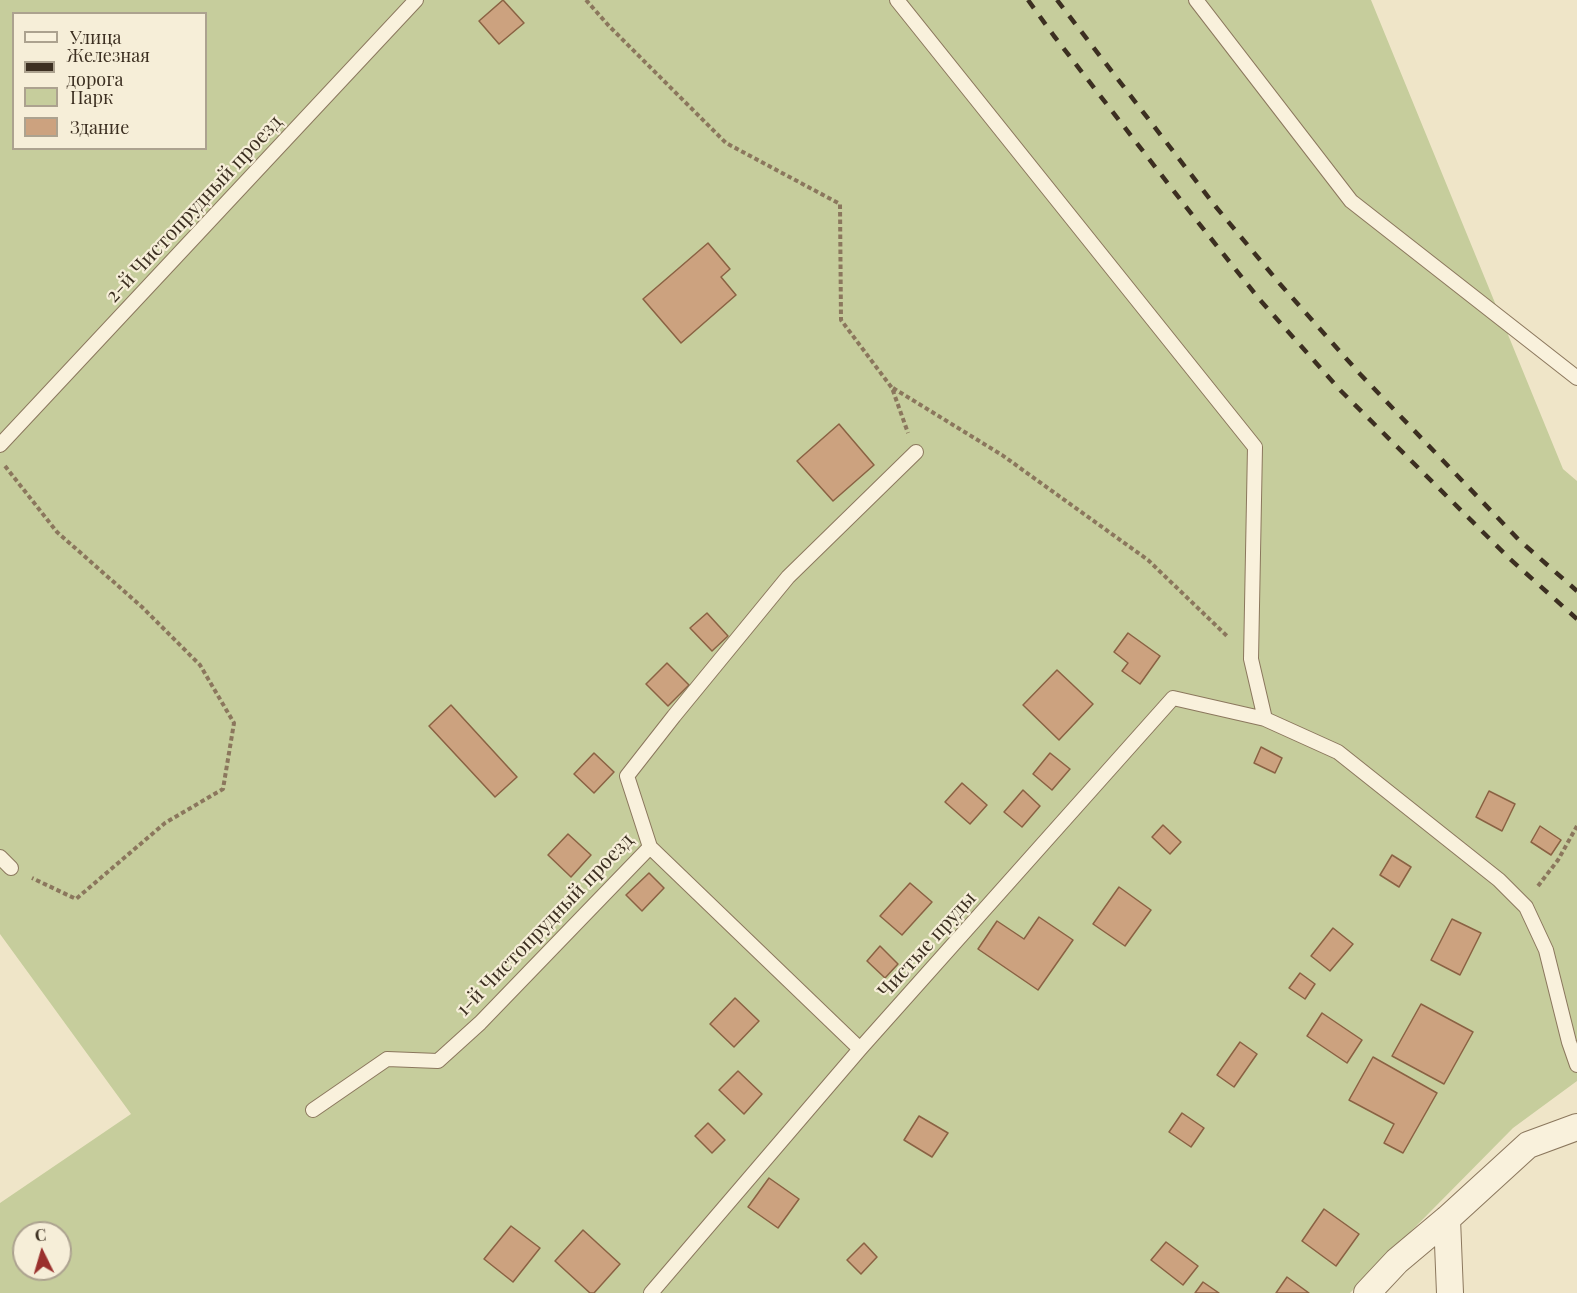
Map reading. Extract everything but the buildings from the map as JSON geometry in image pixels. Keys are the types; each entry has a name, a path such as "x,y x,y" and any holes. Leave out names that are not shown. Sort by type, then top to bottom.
{"street":[{"path":"1366,1293 1397,1261 1528,1145 1577,1127"},
{"path":"1447,1219 1450,1293"}],"lane":[{"name":"2-й Чистопрудный проезд","path":"0,445 416,0"},
{"path":"897,0 1255,447 1251,659 1265,719 1338,752 1499,880 1526,907 1546,950 1577,1065"},
{"path":"1196,0 1351,201 1577,378"},
{"name":"1-й Чистопрудный проезд","path":"313,1110 387,1059 438,1061 480,1023 650,847 627,776 788,577 915,452"},
{"name":"Чистые пруды","path":"651,1293 860,1049 1173,698 1265,719"},
{"path":"650,847 860,1049"},
{"path":"0,856 12,868"}],"path":[{"path":"586,0 726,143 840,204 841,320 892,388 915,452"},
{"path":"892,388 1002,455 1148,560 1251,659"},
{"path":"0,459 57,532 142,607 200,665 234,723 223,789 165,823 76,899 12,868"},
{"path":"1526,907 1558,860 1577,826"}],"green space":[{"path":"0,0 1371,0 1563,469 1577,481 1577,1081 1513,1128 1350,1293 0,1293 0,1203 131,1114 0,934"}],"railway":[{"path":"1028,0 1260,300 1341,391 1510,559 1577,619"},
{"path":"1057,0 1216,207 1280,284 1360,374 1519,540 1577,591"}]}
